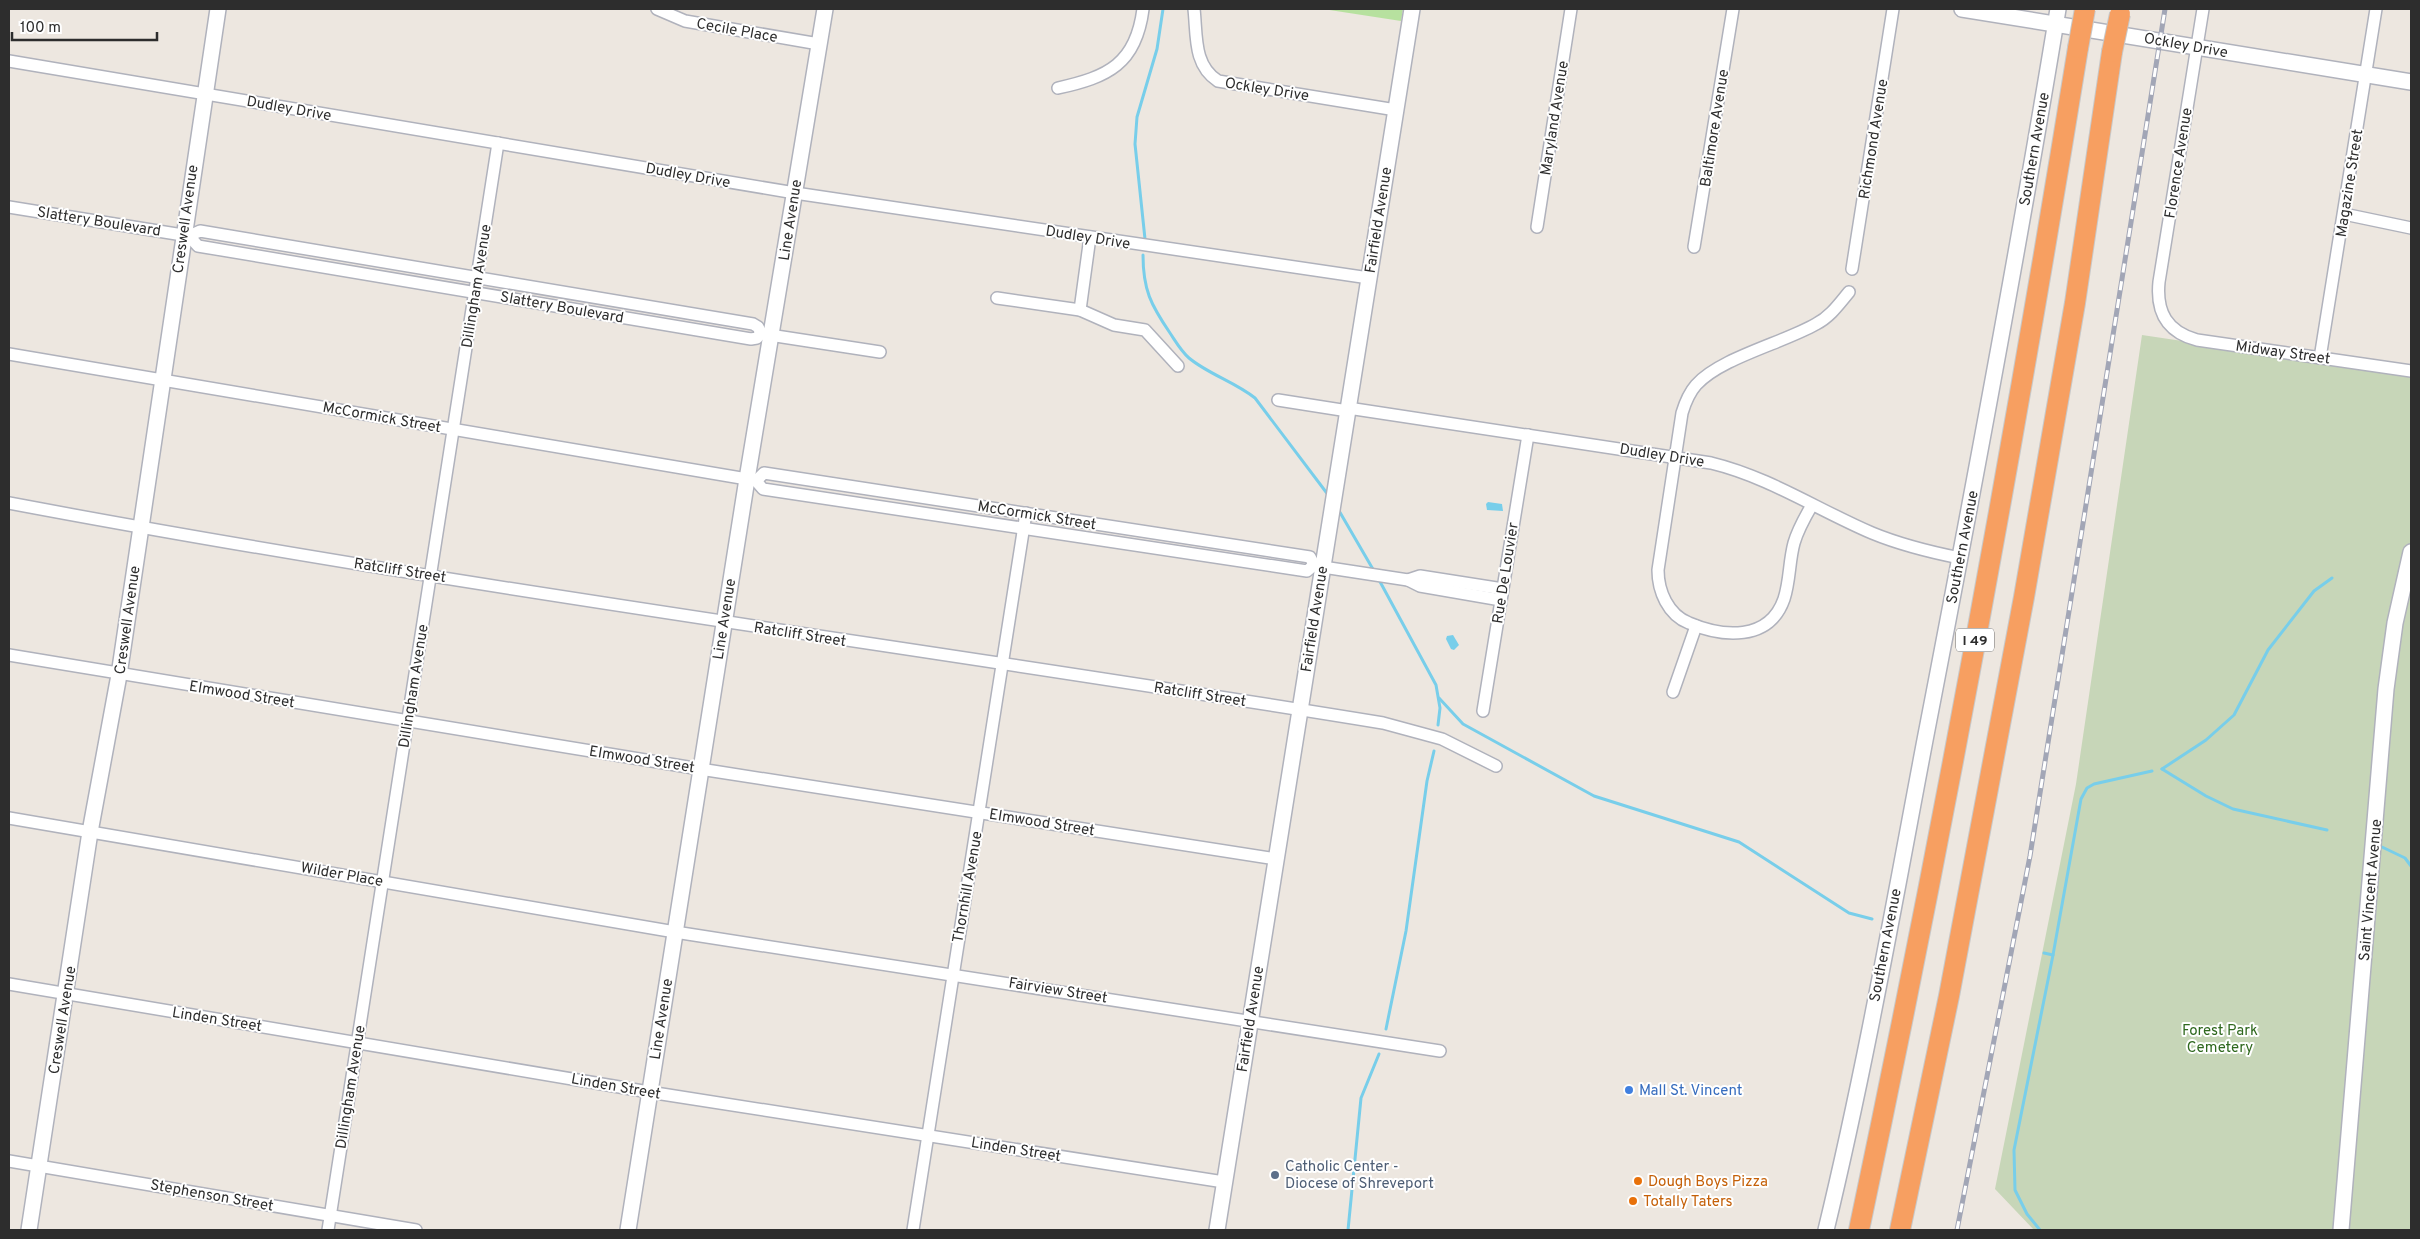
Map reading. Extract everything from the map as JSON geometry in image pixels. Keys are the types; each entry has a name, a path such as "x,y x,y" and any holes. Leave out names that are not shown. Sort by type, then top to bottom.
{"highway":[{"name":"I 49","path":"1859,1230 1950,772 2017,414 2085,9"},
{"name":"I 49","path":"1900,1230 1949,996 2028,578 2076,303 2112,52 2120,11"},
{"path":"1854,1230 1877,1143"},
{"path":"1910,1179 1910,1230"}],"street":[{"name":"Creswell Avenue","path":"29,1230 90,832 119,675 162,380 186,236 204,93 218,9"},
{"name":"Cecile Place","path":"657,9 685,21 819,44"},
{"name":"Line Avenue","path":"628,1230 724,622 751,480 766,334 795,193 824,9"},
{"path":"1058,88 1094,79 1121,62 1131,49 1138,35 1143,9"},
{"name":"Ockley Drive","path":"1194,9 1199,58 1206,71 1218,81 1396,110"},
{"name":"Fairfield Avenue","path":"1217,1230 1300,709 1318,566 1331,516 1412,9"},
{"name":"Maryland Avenue","path":"1538,227 1572,9"},
{"name":"Baltimore Avenue","path":"1694,247 1733,9"},
{"name":"Richmond Avenue","path":"1852,269 1893,9"},
{"name":"Ockley Drive","path":"1962,9 2411,82"},
{"name":"Southern Avenue","path":"1826,1230 1852,1113 2009,301 2058,9"},
{"name":"Florence Avenue","path":"2163,316 2158,305 2159,282 2203,9"},
{"name":"Magazine Street","path":"2320,358 2376,9"},
{"name":"Dudley Drive","path":"9,60 795,193 1369,278"},
{"name":"Dillingham Avenue","path":"328,1230 498,143"},
{"name":"Slattery Boulevard","path":"9,206 186,236 198,246 751,339 766,334"},
{"path":"2344,214 2411,228"},
{"name":"Slattery Boulevard","path":"186,236 200,230 753,324 766,334 880,352"},
{"path":"1080,310 1090,237"},
{"path":"1812,504 1797,535 1785,594 1776,614 1758,628 1739,634 1718,632 1696,626 1681,619 1670,608 1659,583 1659,564 1682,413 1687,399 1700,382 1715,370 1817,324 1832,312 1849,292"},
{"path":"997,298 1080,310 1114,325 1145,330 1178,366"},
{"name":"Midway Street","path":"2163,316 2171,328 2189,338 2411,371"},
{"name":"McCormick Street","path":"9,354 751,480 763,489 1308,571 1318,566 1310,557 764,473 751,480"},
{"name":"Dudley Drive","path":"1278,400 1711,463 1748,474 1892,541 1960,558"},
{"name":"Rue De Louvier","path":"1483,711 1528,435"},
{"path":"884,507 887,492"},
{"name":"Ratcliff Street","path":"9,503 141,528 724,622 1300,709 1420,731 1470,751 1496,766"},
{"name":"Thornhill Avenue","path":"913,1230 1026,513"},
{"path":"1176,551 1179,537"},
{"name":"Saint Vincent Avenue","path":"2341,1230 2385,697 2395,623 2411,552"},
{"path":"1318,566 1408,580 1420,586 1502,594"},
{"path":"1673,692 1696,626"},
{"name":"Elmwood Street","path":"9,655 119,675 408,720 700,769 1276,859"},
{"name":"Wilder Place","path":"9,818 675,932"},
{"name":"Fairview Street","path":"675,932 1440,1051"},
{"name":"Linden Street","path":"9,984 649,1092 1224,1182"},
{"name":"Stephenson Street","path":"9,1161 416,1230"}],"green space":[{"path":"1323,9 1403,9 1401,21"},
{"name":"Forest Park Cemetery","path":"2142,335 2411,375 2411,1230 2034,1230 1995,1189 2076,784"}],"water":[{"path":"1488,502 1502,504 1503,511 1487,510 1486,504"},
{"path":"1453,635 1459,645 1454,650 1451,649 1446,639 1447,636"}],"waterway":[{"path":"1145,239 1135,144 1137,117 1157,49 1163,9"},
{"path":"1143,255 1143,267 1149,297 1181,349 1196,364 1239,387 1255,398 1329,496"},
{"path":"1338,509 1374,571"},
{"path":"1378,578 1436,685 1440,708 1438,725"},
{"path":"2162,769 2206,740 2234,715 2268,650 2314,591 2332,578"},
{"path":"1439,698 1463,724 1594,796 1739,842 1849,913 1872,919"},
{"path":"1386,1029 1406,931 1427,781 1434,751"},
{"path":"2162,769 2206,796 2233,809 2327,830"},
{"path":"2040,1230 2027,1214 2015,1190 2014,1150 2053,955 2081,799 2087,788 2094,784 2152,771"},
{"path":"2382,847 2405,858 2411,866"},
{"path":"2044,953 2053,955"},
{"path":"1348,1230 1361,1098 1379,1054"}],"railway":[{"path":"1957,1230 2030,856 2165,9"}],"place":[{"name":"Mall St. Vincent","path":"1629,1090"},
{"name":"Catholic Center - Diocese of Shreveport","path":"1275,1175"},
{"name":"Dough Boys Pizza","path":"1638,1181"},
{"name":"Totally Taters","path":"1633,1201"}]}
